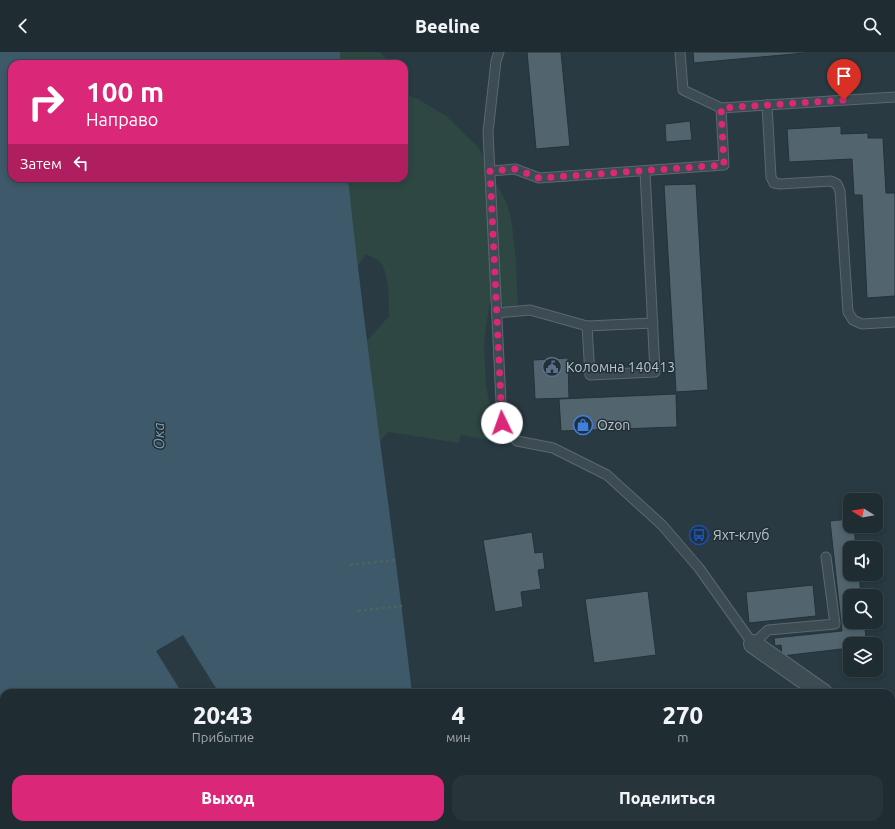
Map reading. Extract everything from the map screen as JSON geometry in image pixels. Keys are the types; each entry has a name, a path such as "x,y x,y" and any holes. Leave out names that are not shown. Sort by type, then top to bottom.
{"street":[{"path":"753,644 816,689"}],"lane":[{"path":"499,52 496,61 488,132 502,423 518,441 553,448 607,475 662,525 699,568 753,644 768,630 835,624 826,557"},
{"path":"680,52 683,90 721,108 895,97"},
{"path":"767,105 771,177 774,183 780,184 831,181 837,184 840,191 848,312 853,320 862,324 895,322"},
{"path":"490,171 516,169 539,178 724,165 721,108"},
{"path":"588,326 590,375 655,372 645,171"},
{"path":"497,313 530,310 588,326 652,323"}],"path":[{"path":"350,565 395,560"},
{"path":"358,611 402,606"}],"green space":[{"path":"340,52 379,52 387,60 340,60"},
{"path":"408,95 418,99 446,116 478,147 506,202 511,217 516,260 518,311 490,301 484,342 486,387 499,442 461,435 459,443 388,432 379,443 366,342 389,316 387,280 383,266 380,262 366,254 357,267 348,182 408,182"}],"water":[{"name":"Ока","path":"0,52 340,52 340,60 8,60 8,182 348,182 412,689 0,689"}],"pier":[{"path":"183,635 217,689 180,689 156,651"}],"building":[{"path":"527,52 561,52 570,146 536,149"},
{"path":"693,52 805,52 805,53 694,63"},
{"path":"690,121 692,140 666,142 665,124"},
{"path":"841,126 841,134 868,133 868,138 883,138 886,193 895,193 895,296 867,298 862,195 854,195 852,159 789,162 787,129"},
{"path":"696,184 708,390 676,392 664,185"},
{"path":"568,358 569,398 535,399 533,360"},
{"path":"676,394 677,427 561,431 559,399"},
{"path":"843,520 843,533 855,533 855,541 843,541 843,581 860,581 860,589 843,589 843,629 865,629 866,637 843,637 843,649 782,656 781,645 775,646 774,638 842,631 830,521"},
{"path":"532,532 535,553 543,552 545,569 538,570 541,589 521,592 523,607 495,612 483,540"},
{"path":"813,585 816,616 749,623 746,592"},
{"path":"648,591 656,655 594,663 585,599"}],"place":[{"name":"Коломна 140413","path":"552,367"},
{"name":"Ozon","path":"583,425"},
{"name":"Яхт-клуб","path":"699,535"}],"route":[{"path":"502,423 490,171 516,169 539,178 724,165 721,108 844,100"}]}
